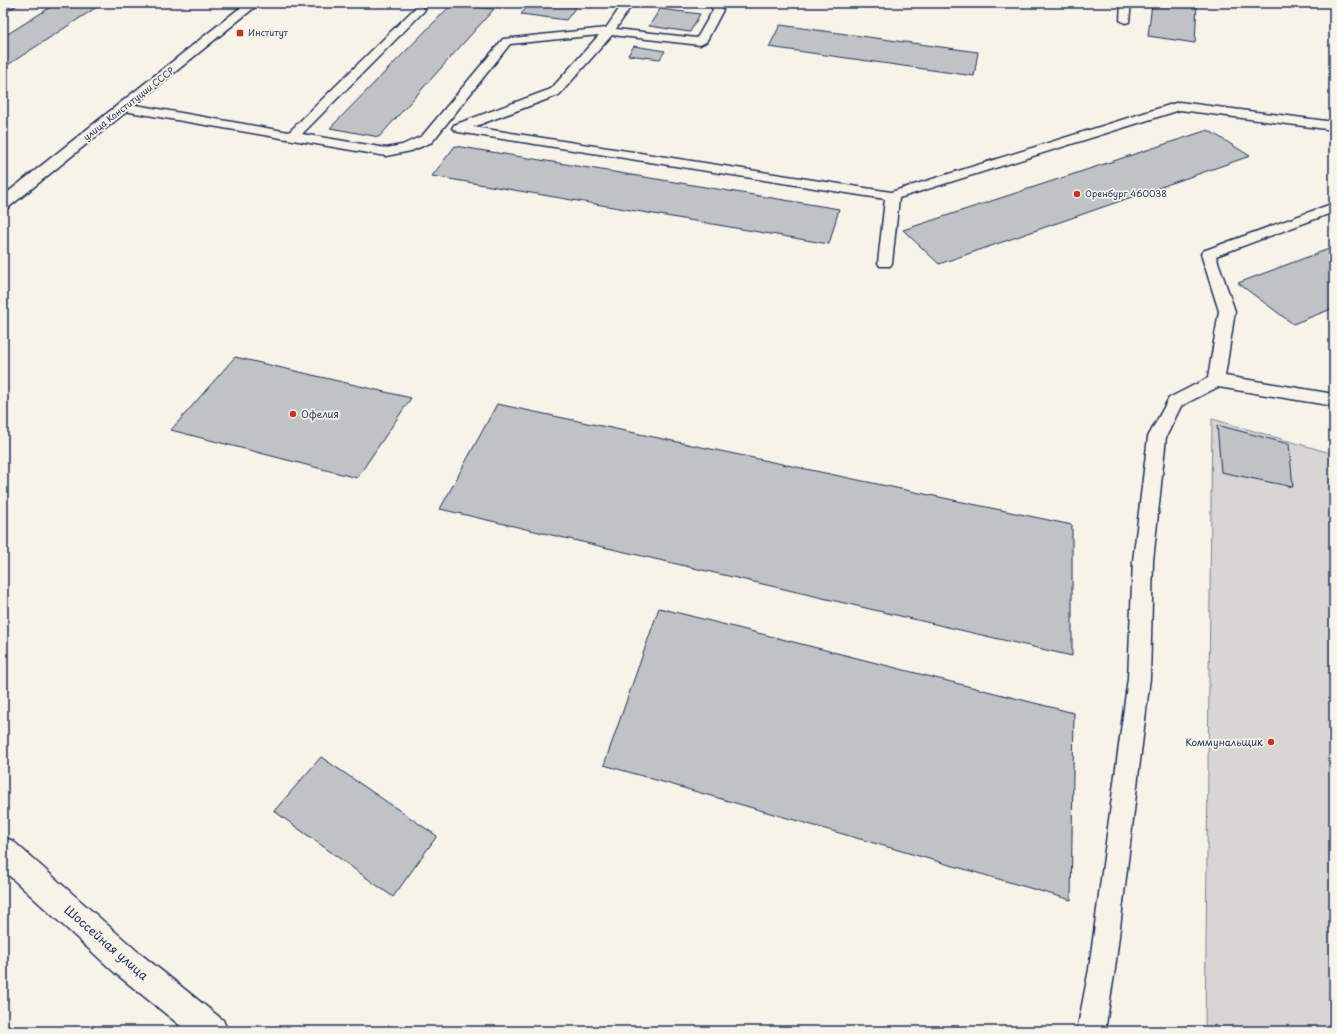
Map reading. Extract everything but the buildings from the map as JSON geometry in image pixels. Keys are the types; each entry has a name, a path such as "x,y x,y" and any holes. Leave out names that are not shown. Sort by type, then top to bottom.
{"street":[{"name":"улица Конституции СССР","path":"3,204 254,3"},
{"name":"Шоссейная улица","path":"3,851 126,962 212,1031"}],"lane":[{"path":"3,9 14,3"},
{"path":"124,107 291,137 386,152 406,148 555,92 609,32 628,3"},
{"path":"506,41 609,32 700,42 718,10 714,3"},
{"path":"1125,20 1126,3"},
{"path":"291,137 420,10"},
{"path":"427,139 515,30"},
{"path":"458,128 892,196 1179,106 1334,126"},
{"path":"885,263 892,196"},
{"path":"1216,381 1227,311 1208,254 1334,207"},
{"path":"1091,1031 1102,969 1139,678 1143,561 1157,437 1175,402 1216,381 1299,393 1334,400"}],"shaded area":[{"name":"Коммунальщик","path":"1212,419 1334,454 1334,1031 1205,1031"}],"place":[{"name":"Институт","path":"240,33"},
{"name":"Оренбург 460038","path":"1077,194"},
{"name":"Офелия","path":"293,414"},
{"name":"Коммунальщик","path":"1271,742"}]}
